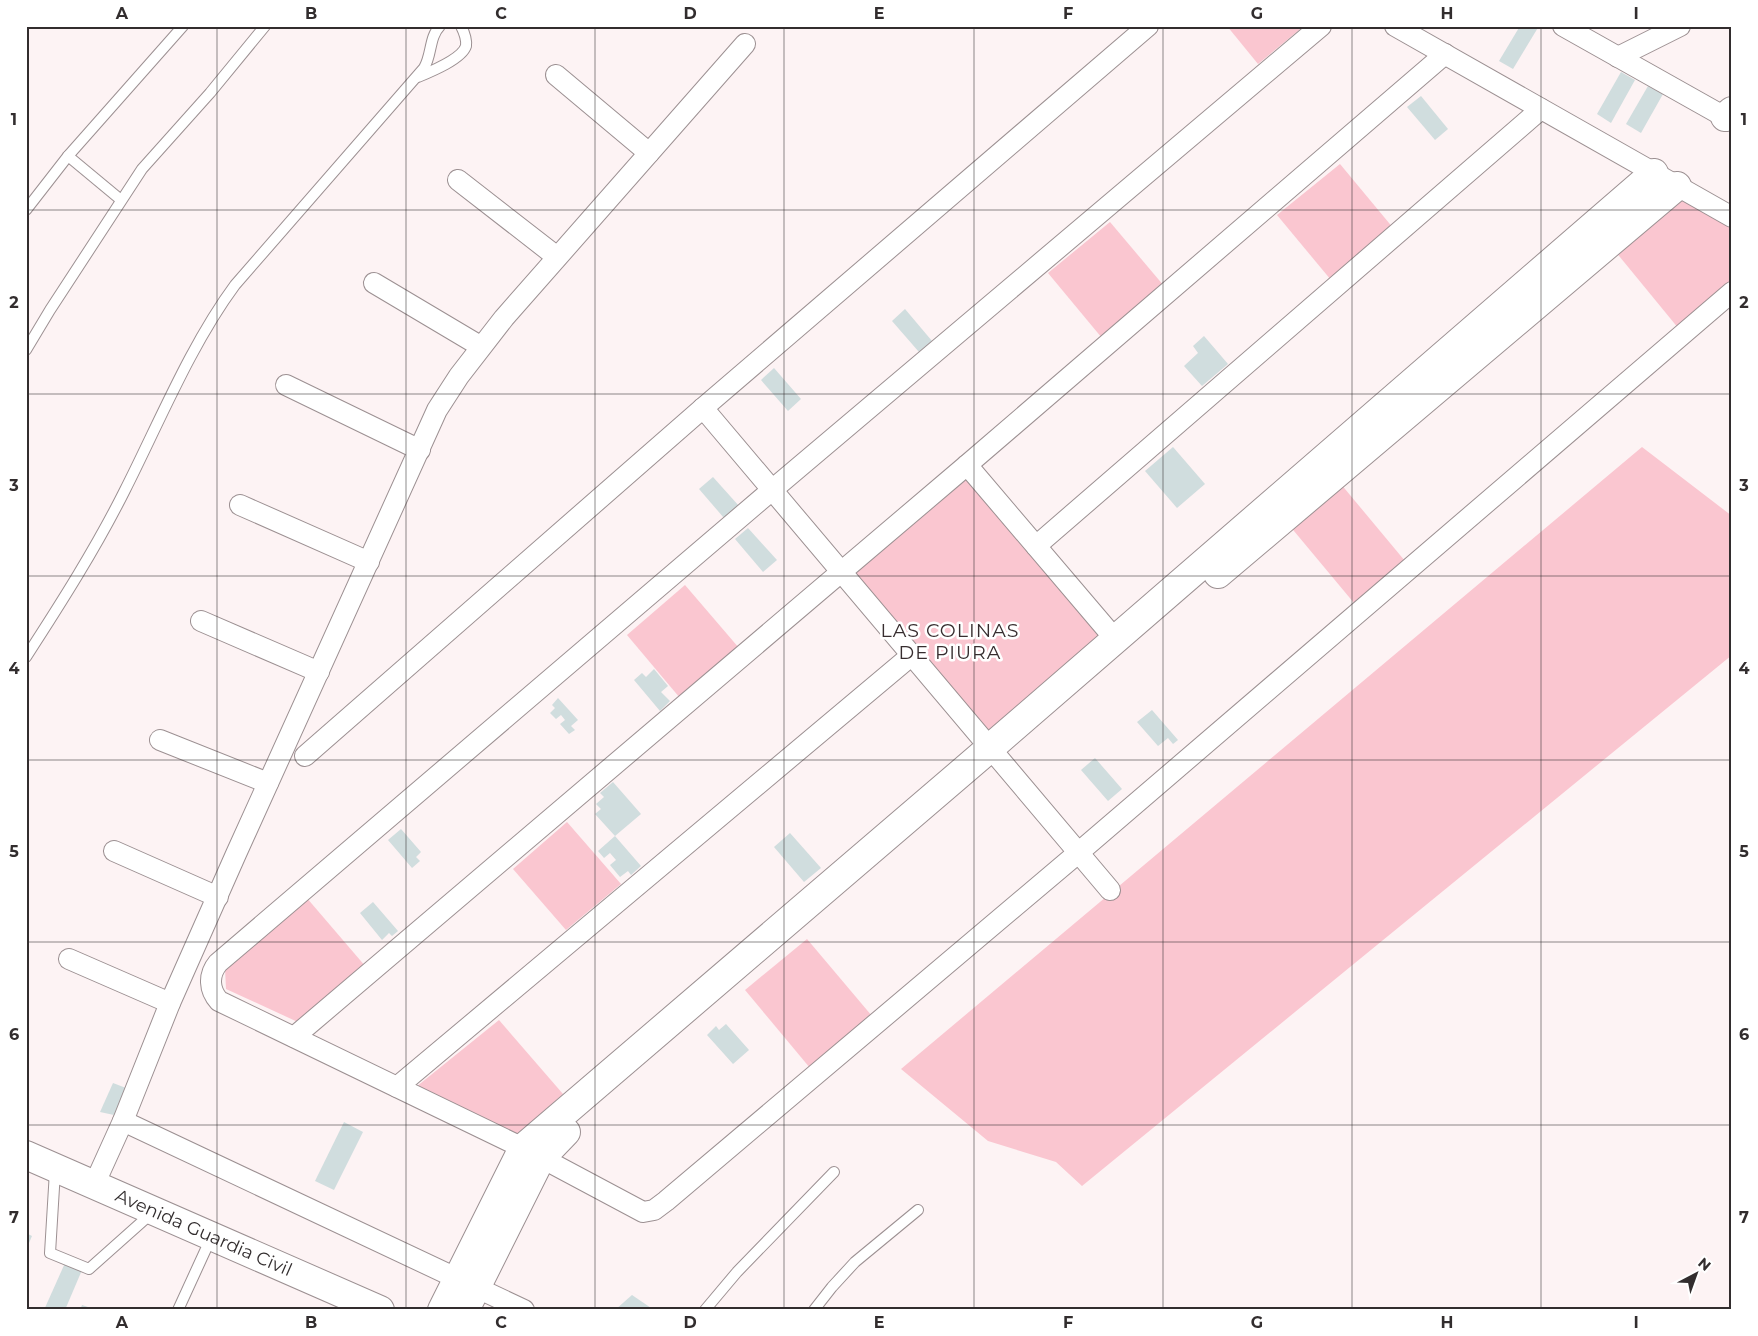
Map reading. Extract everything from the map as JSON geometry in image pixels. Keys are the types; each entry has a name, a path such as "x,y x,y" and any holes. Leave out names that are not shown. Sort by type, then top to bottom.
{"main road":[{"path":"995,754 1115,639 1665,179"},
{"path":"442,1310 466,1292 532,1153 1665,179"},
{"name":"Avenida Guardia Civil","path":"26,1155 380,1310"}],"street":[{"path":"305,756 703,408 1148,26"},
{"path":"1321,26 772,490 214,968 211,974 211,986 212,992 219,1001 532,1153 643,1212 654,1210 1078,853 1732,292"},
{"path":"1395,26 1732,217"},
{"path":"1563,26 1729,116"},
{"path":"1618,57 1680,26"},
{"path":"94,1184 123,1121 170,1003 437,410 480,346 745,44"},
{"path":"294,1037 967,466 1445,54"},
{"path":"556,75 649,153"},
{"path":"1036,546 1541,109"},
{"path":"458,180 557,257"},
{"path":"374,283 480,346"},
{"path":"286,385 420,450"},
{"path":"703,408 1110,890"},
{"path":"967,466 1115,639"},
{"path":"240,505 369,562"},
{"path":"201,622 319,672"},
{"path":"397,1088 912,655"},
{"path":"160,740 268,783"},
{"path":"114,851 218,897"},
{"path":"69,959 170,1003"},
{"path":"123,1121 466,1292 524,1310"}],"lane":[{"path":"26,210 68,156 182,26"},
{"path":"26,350 142,169 210,93 265,26"},
{"path":"26,658 96,544 218,308 235,285 415,78 428,61 435,32 440,26"},
{"path":"415,78 445,64 460,54 465,47 466,40 461,26"},
{"path":"68,156 121,200"},
{"path":"55,1167 50,1253 89,1269 154,1211"},
{"path":"705,1310 737,1272 834,1172"},
{"path":"814,1310 855,1262 918,1210"},
{"path":"178,1310 212,1236"}],"shaded area":[{"path":"1227,26 1304,26 1258,64"},
{"path":"1340,164 1394,229 1331,280 1277,215"},
{"path":"1679,197 1732,225 1732,285 1679,329 1615,251"},
{"path":"1110,222 1164,286 1102,338 1048,273"},
{"path":"1642,447 1732,516 1732,655 1082,1186 1056,1162 988,1141 901,1069"},
{"path":"967,479 1101,638 988,733 854,574"},
{"path":"1340,483 1405,561 1354,603 1289,525"},
{"path":"685,585 739,648 680,698 627,635"},
{"path":"567,822 621,884 566,930 513,869"},
{"path":"306,897 366,967 300,1023 226,989 225,968"},
{"path":"807,939 872,1016 810,1068 745,990"},
{"path":"499,1020 563,1094 515,1137 416,1087"}],"building":[{"path":"1520,26 1539,26 1513,69 1499,61"},
{"path":"1621,72 1635,80 1611,123 1597,114"},
{"path":"1648,86 1663,94 1641,133 1626,124"},
{"path":"1421,96 1448,129 1435,140 1407,107"},
{"path":"905,309 932,341 919,352 892,321"},
{"path":"1204,336 1228,364 1202,386 1184,366 1198,353 1193,346"},
{"path":"774,368 801,399 788,411 761,380"},
{"path":"1173,447 1205,484 1177,508 1145,471"},
{"path":"713,477 739,506 724,518 699,489"},
{"path":"748,528 777,560 763,572 735,539"},
{"path":"654,669 668,686 661,692 670,701 660,711 634,680 642,673 646,677"},
{"path":"558,698 578,720 571,726 575,730 569,734 560,724 565,720 561,715 556,719 550,713 555,708 552,705"},
{"path":"1152,710 1178,740 1173,744 1168,738 1158,746 1137,722"},
{"path":"1095,758 1122,789 1108,801 1081,770"},
{"path":"613,782 641,814 615,836 595,814 601,809 596,804 604,797 600,793"},
{"path":"401,829 421,852 416,857 420,861 412,868 388,840"},
{"path":"790,833 821,868 804,882 774,847"},
{"path":"615,836 641,866 631,875 628,871 620,877 610,865 616,860 610,853 604,858 598,851"},
{"path":"373,902 398,931 392,936 389,933 382,940 360,913"},
{"path":"726,1024 749,1050 733,1064 707,1035 716,1026 719,1030"},
{"path":"113,1083 126,1088 114,1115 100,1112"},
{"path":"344,1122 363,1132 334,1190 315,1181"},
{"path":"26,1233 32,1236 26,1250"},
{"path":"65,1263 82,1270 65,1310 44,1310"},
{"path":"632,1295 654,1310 615,1310"},
{"path":"82,1305 88,1307 87,1310 80,1310"}],"district":[{"name":"LAS COLINAS DE PIURA","path":"950,641"}]}
